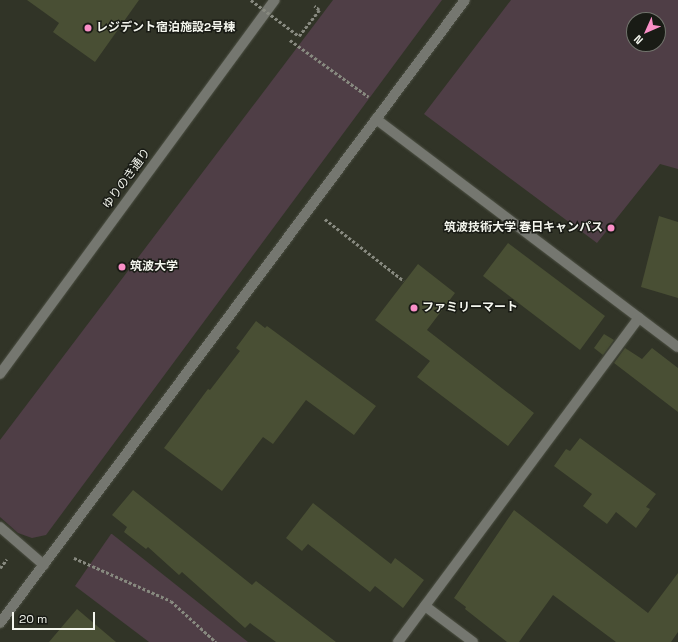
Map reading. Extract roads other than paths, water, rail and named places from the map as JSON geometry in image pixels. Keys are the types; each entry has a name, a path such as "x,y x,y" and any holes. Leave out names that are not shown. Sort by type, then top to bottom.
{"street":[{"name":"ゆりのき通り","path":"0,374 275,0"},
{"path":"0,623 465,0"},
{"path":"376,119 678,347"},
{"path":"398,642 638,318"},
{"path":"0,527 44,565"},
{"path":"425,606 473,642"}],"place":[{"name":"レジデント宿泊施設2号棟","path":"88,28"},
{"name":"筑波技術大学 春日キャンパス","path":"611,228"},
{"name":"筑波大学","path":"122,267"},
{"name":"ファミリーマート","path":"414,308"}]}
